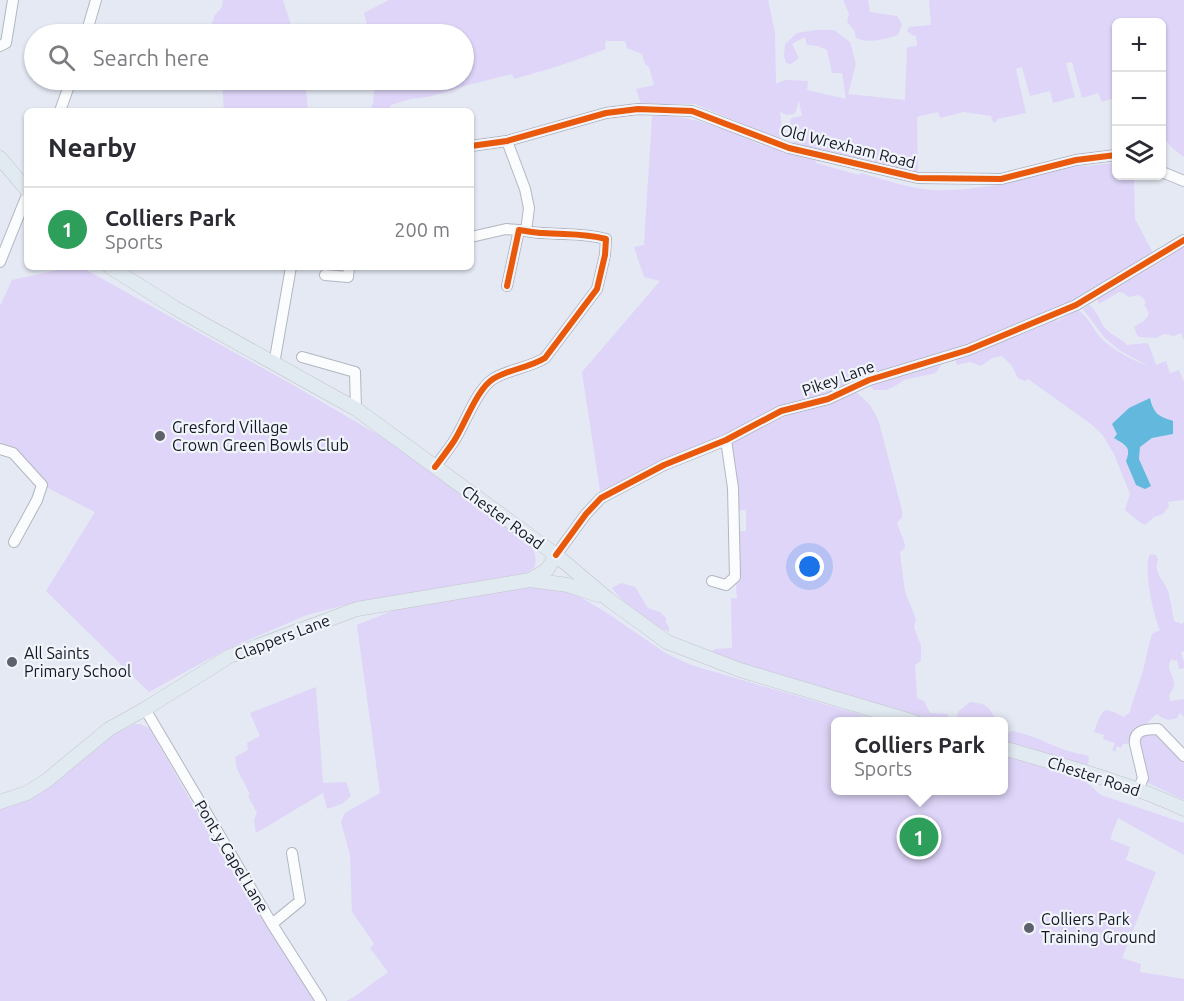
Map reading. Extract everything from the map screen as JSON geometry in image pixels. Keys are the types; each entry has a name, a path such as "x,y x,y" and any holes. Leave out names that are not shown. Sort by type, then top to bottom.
{"main road":[{"path":"0,158 24,186"},
{"name":"Chester Road","path":"115,270 175,308 356,409 556,555 608,599 667,642 740,670 897,717"},
{"path":"531,580 547,570 556,555"},
{"name":"Clappers Lane","path":"0,802 27,793 46,781 110,729 230,656 357,609 531,580 568,585 608,599"},
{"name":"Chester Road","path":"1008,749 1104,778 1184,809"}],"street":[{"path":"0,46 6,43 13,0"},
{"path":"89,24 96,0"},
{"path":"61,108 67,90"},
{"name":"Old Wrexham Road","path":"474,146 507,141 606,113 638,109 692,111 789,148 918,178 1000,179 1076,160 1112,156"},
{"path":"507,141 525,189 529,208 507,286"},
{"path":"1166,174 1184,181"},
{"path":"0,262 24,202"},
{"path":"435,467 454,441 484,386 505,373 537,363 545,358 597,289 605,255 606,239 594,236 566,233 544,234 506,229 474,236"},
{"name":"Pikey Lane","path":"556,555 586,514 601,498 664,465 726,440 781,411 828,399 869,380 968,350 1076,305 1184,240"},
{"path":"274,364 290,270"},
{"path":"325,275 348,277 349,270"},
{"path":"302,357 355,372 356,409"},
{"path":"712,581 726,585 735,577 733,488 726,440"},
{"path":"0,449 13,453 42,485 37,500 14,542"},
{"name":"Pont y Capel Lane","path":"145,709 272,924 321,1001"},
{"path":"1138,790 1143,778 1134,744 1137,734 1149,729 1158,729 1184,756"},
{"path":"272,924 300,901 292,853"}],"shaded area":[{"path":"223,0 283,0 291,24 212,24 222,7"},
{"path":"389,0 768,0 775,32 776,84 785,80 808,81 807,90 846,99 842,73 832,73 827,50 807,45 805,37 792,44 799,58 791,64 786,63 784,56 785,44 797,33 834,30 850,42 856,64 848,94 905,100 907,47 917,46 916,36 907,31 909,27 931,25 929,0 1184,0 1184,157 1166,140 1166,18 1112,18 1112,99 1102,102 1098,93 1082,98 1072,62 1066,63 1075,97 1053,103 1050,91 1030,96 1022,67 1016,69 1026,113 997,119 993,123 991,116 964,112 940,118 938,112 917,117 918,174 817,151 816,163 906,186 933,190 969,189 1074,166 1111,163 1112,180 1134,180 1135,219 1153,253 1089,293 1049,313 1057,321 1078,310 1106,343 1124,355 1148,366 1119,350 1104,337 1083,309 1089,305 1107,330 1127,345 1146,343 1149,345 1156,365 1166,361 1170,373 1179,370 1184,382 1184,500 1168,502 1169,506 1163,514 1154,517 1145,525 1138,521 1125,510 1130,494 1114,454 1102,434 1028,379 1025,381 1018,378 1012,366 1002,356 992,358 981,366 970,362 957,365 953,350 935,354 943,362 936,373 904,380 887,390 874,390 860,377 851,382 855,391 870,405 878,419 902,510 902,518 897,522 905,548 900,552 905,592 916,619 914,627 921,646 921,661 915,665 917,698 924,701 930,713 947,714 949,717 911,717 863,699 852,700 770,675 710,652 715,649 732,648 731,598 737,598 738,531 746,531 746,510 738,510 732,440 759,418 719,436 713,442 703,443 600,491 582,372 660,281 644,277 634,247 644,245 652,116 695,120 763,146 759,131 695,104 641,104 636,89 654,85 649,67 645,64 642,54 627,48 625,41 606,40 606,49 514,79 512,74 474,84 474,24 367,24 364,13","holes":["799,101 802,116 791,118 788,133 794,142 791,152 783,150 779,134 782,126 780,112 787,115 795,114","1151,398 1153,409 1173,434 1152,438 1140,447 1139,459 1151,486 1127,448 1115,438"]},
{"path":"843,0 868,0 870,12 897,16 902,24 898,35 872,41 856,38 854,30 847,22 849,14"},
{"path":"223,90 306,90 308,108 224,108"},
{"path":"374,90 452,90 428,97 410,99 391,105 389,108 371,108"},
{"path":"1184,242 1184,340 1181,333 1174,336 1164,334 1156,338 1139,337 1134,327 1145,320 1149,313 1143,298 1138,295 1128,297 1119,292 1099,304 1097,299"},
{"path":"58,270 86,270 387,440 525,541 535,553 535,567 526,573 357,602 307,615 225,650 149,692 46,591 95,512 42,485 13,453 0,449 0,306 12,280"},
{"path":"1150,554 1156,555 1158,560 1157,569 1168,591 1174,621 1182,624 1184,621 1184,651 1181,652 1184,668 1179,669 1177,660 1173,661 1172,658 1169,668 1174,684 1169,696 1170,701 1184,699 1184,717 1180,713 1177,718 1169,720 1157,714 1132,743 1123,744 1121,748 1117,746 1114,754 1112,750 1115,743 1103,739 1104,735 1094,732 1104,711 1112,711 1124,717 1130,712 1152,634 1160,630 1154,614 1148,580"},
{"path":"621,583 635,587 648,608 660,612 666,618 669,632 645,619 624,601 612,588"},
{"path":"528,586 572,592 667,654 691,665 868,717 831,717 831,795 1008,795 1008,756 1078,775 1101,795 1184,823 1184,855 1118,818 1110,839 1130,847 1126,860 1156,872 1122,958 1141,964 1140,972 1184,979 1184,1001 346,1001 388,972 370,948 373,942 352,912 350,855 341,822 345,813 380,793 357,625 399,608"},
{"path":"316,687 323,783 346,782 351,796 342,804 327,809 323,793 256,833 254,820 257,813 237,769 235,757 248,750 247,743 260,736 250,713"},
{"path":"970,702 980,703 987,707 994,717 957,717 959,711"},
{"path":"135,724 149,728 226,862 314,1001 0,1001 0,807 100,741"},
{"path":"1011,731 1027,735 1067,751 1086,755 1089,757 1088,765 1083,767 1008,745 1008,734"},
{"path":"1149,734 1159,734 1184,763 1184,800 1146,782 1138,740"}],"water":[{"path":"1150,398 1157,414 1173,421 1173,434 1152,438 1140,447 1139,459 1151,486 1145,489 1136,485 1126,461 1128,449 1114,438 1117,434 1112,424 1129,408"}],"cycle path":[{"path":"474,146 507,141 606,113 638,109 692,111 789,148 918,178 1001,179 1076,160 1112,156"},
{"path":"435,467 454,441 487,384 499,376 545,358 597,289 605,255 606,239 519,230 507,286"},
{"path":"556,555 586,514 601,498 664,465 726,440 781,411 828,399 869,380 968,350 1076,305 1184,240"}],"place":[{"name":"Gresford Village Crown Green Bowls Club","path":"160,436"},
{"name":"All Saints Primary School","path":"12,662"},
{"name":"Colliers Park","path":"919,837"},
{"name":"Colliers Park Training Ground","path":"1029,928"}]}
